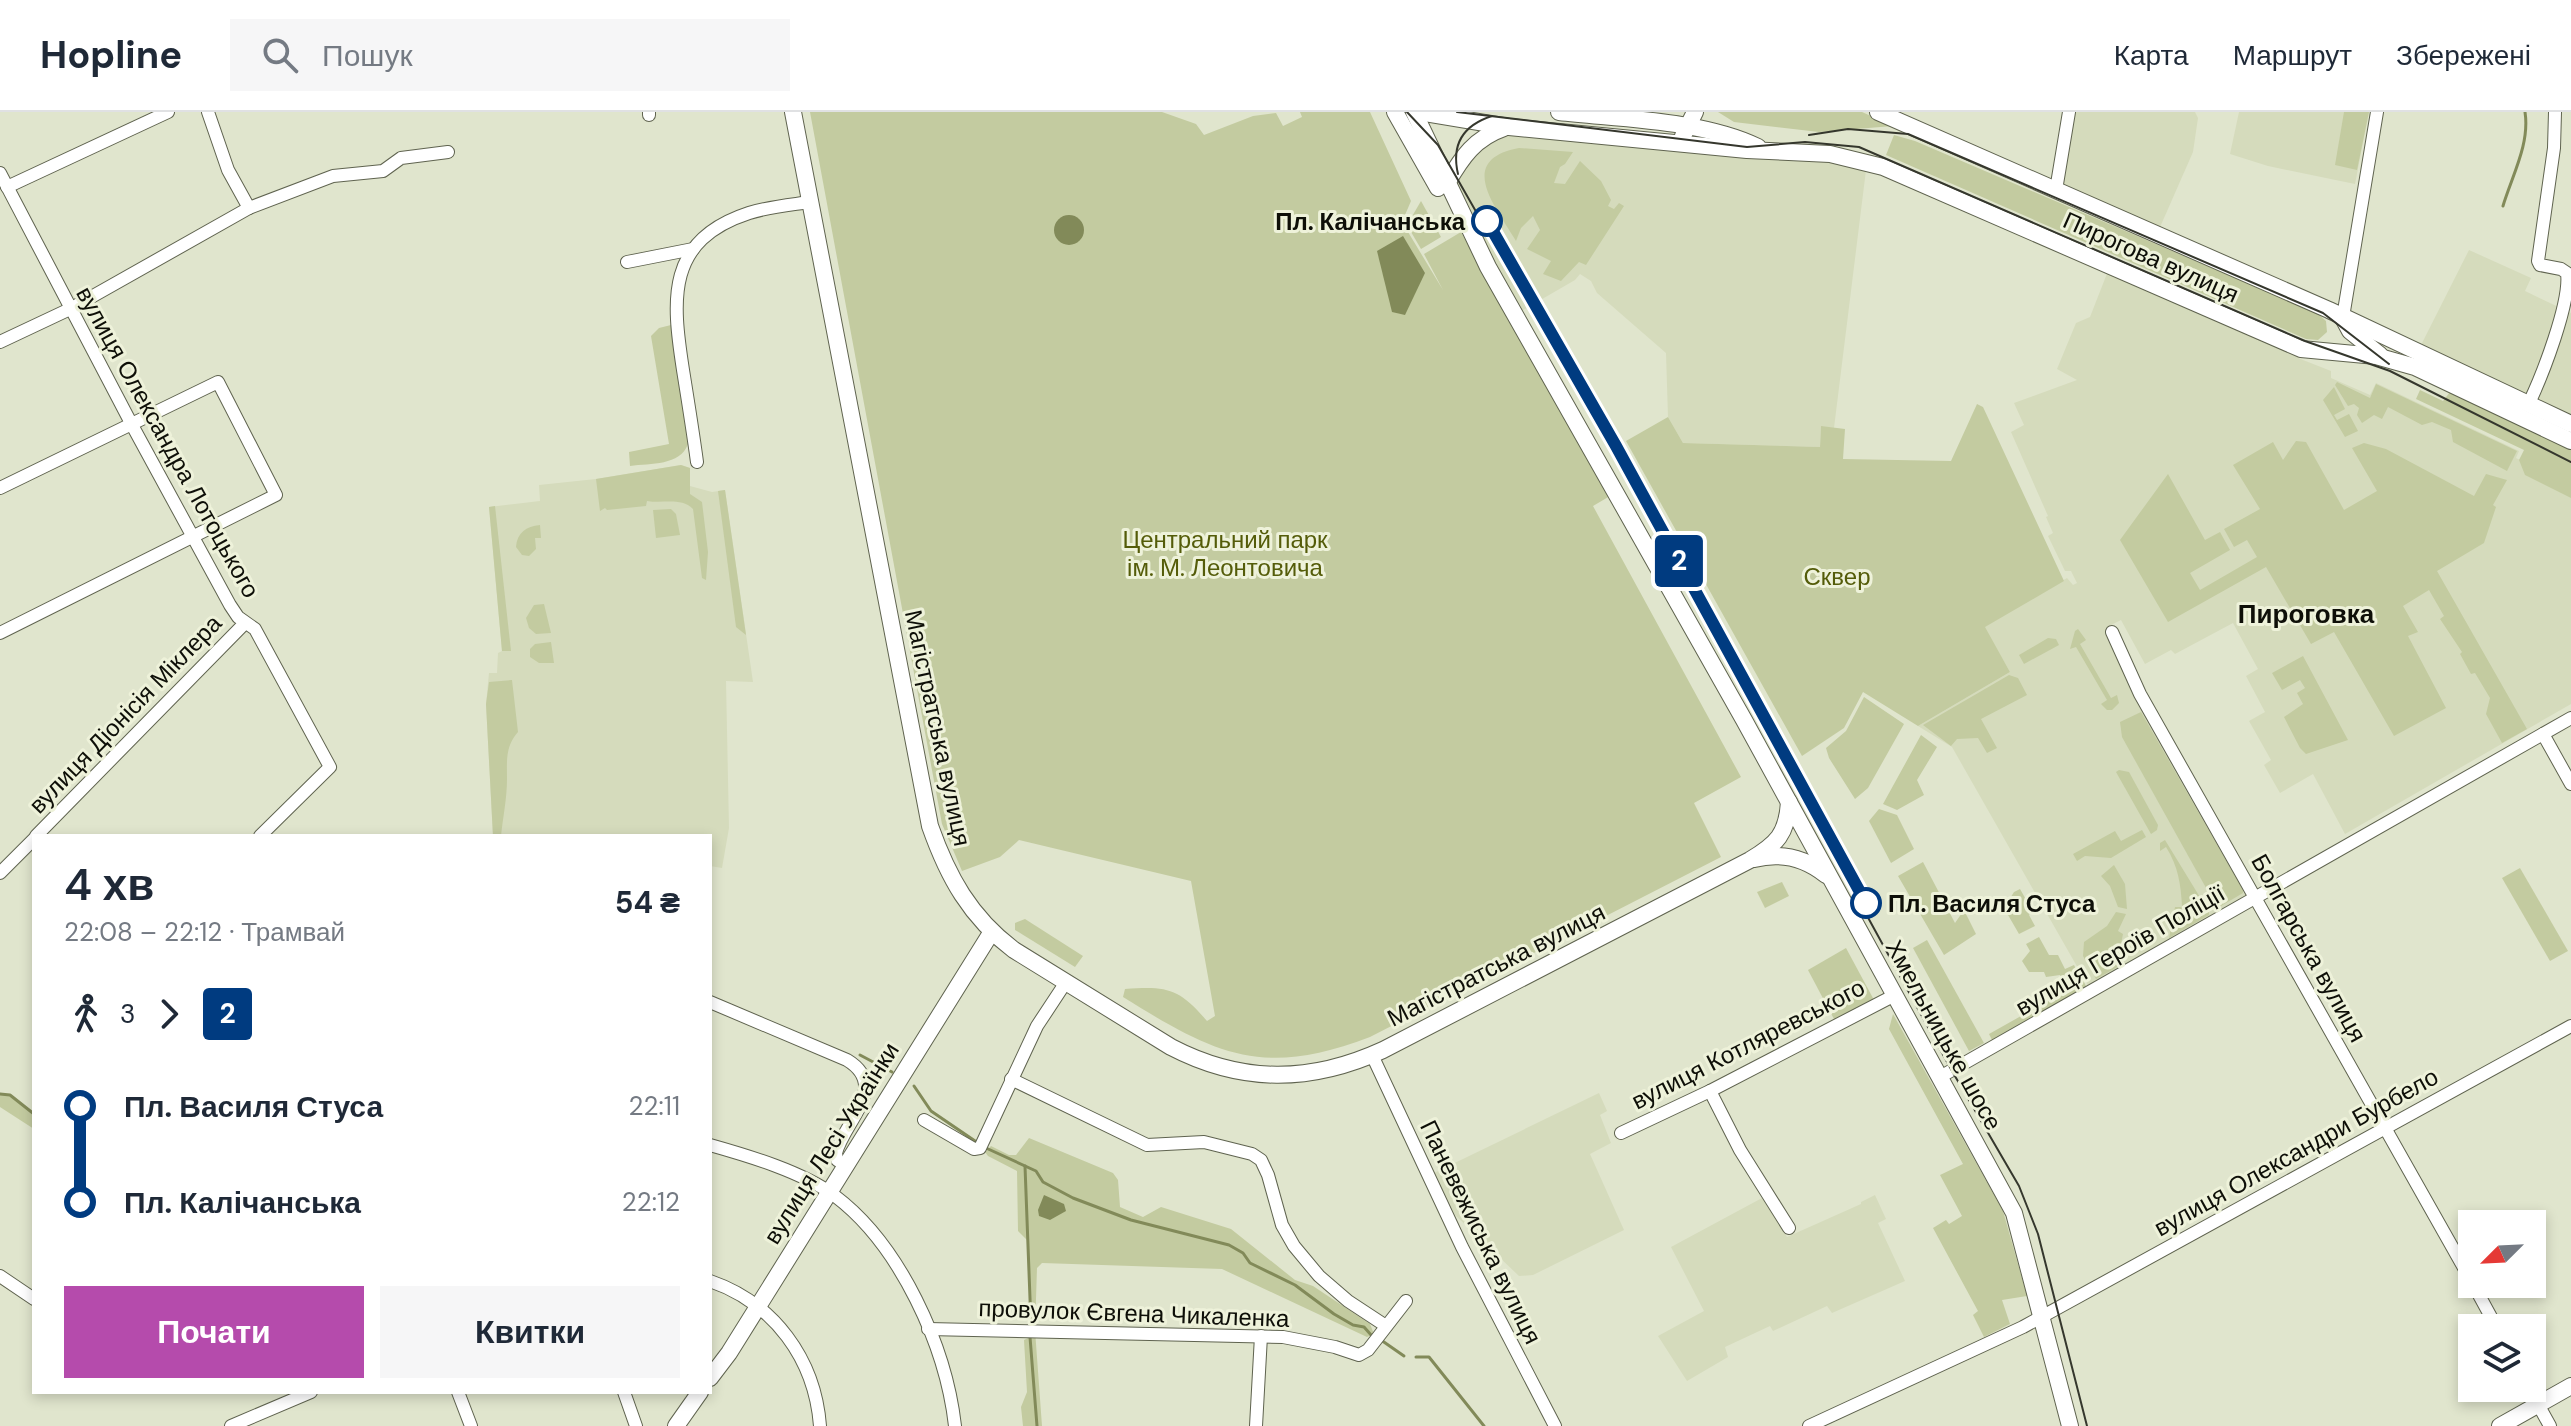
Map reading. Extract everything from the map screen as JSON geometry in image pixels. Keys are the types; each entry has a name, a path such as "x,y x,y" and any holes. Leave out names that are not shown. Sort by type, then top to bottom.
{"main road":[{"name":"Магістратська вулиця","path":"793,112 930,826 958,893 991,933 1171,1047 1198,1060 1227,1069 1262,1074 1305,1074 1338,1068 1372,1055 1750,860"},
{"path":"1395,112 1462,229 1488,267"},
{"path":"1559,112 1650,122 1690,116"},
{"path":"1650,122 1659,120 1668,112"},
{"name":"Пирогова вулиця","path":"1878,112 1910,119 2056,190 2343,317 2571,441"},
{"path":"1410,139 1411,125 1417,113"},
{"name":"Пирогова вулиця","path":"1417,113 1509,127 1676,143 1706,139 1763,149 1850,157 1883,167 2301,349 2388,360 2418,360 2529,403 2571,424"},
{"name":"Хмельницьке шосе","path":"1417,113 1488,267 1789,802 2014,1213 2070,1426"},
{"path":"1690,116 1706,139"},
{"path":"1676,143 1690,116"},
{"path":"1447,183 1473,145 1490,133 1509,127"},
{"path":"2327,351 2339,336 2343,317"},
{"path":"2343,317 2350,331 2388,360"},
{"path":"1750,860 1779,838 1784,830 1789,802"},
{"path":"1750,860 1788,856 1813,865 1833,882"},
{"name":"вулиця Лесі Українки","path":"712,1375 991,933"},
{"path":"2500,1426 2571,1386"},
{"path":"676,1426 699,1394"}],"street":[{"path":"7,187 168,112"},
{"path":"208,112 228,170 249,208"},
{"path":"2056,190 2069,112"},
{"path":"2343,317 2377,112"},
{"path":"2529,403 2552,355 2568,311 2567,273 2540,265 2538,261 2554,148 2555,112"},
{"path":"0,342 70,309 249,208 333,176 383,171 401,158 448,152"},
{"name":"вулиця Олександра Лотоцького","path":"0,173 230,605 245,623 255,629 330,767 262,834"},
{"path":"697,462 676,322 676,290 680,271 693,249 708,234 750,213 810,202"},
{"path":"627,262 693,249"},
{"path":"0,488 218,382 276,495 0,633"},
{"name":"вулиця Діонісія Міклера","path":"38,834 245,623"},
{"name":"Болгарська вулиця","path":"2112,632 2140,694 2458,1258"},
{"name":"вулиця Героїв Поліції","path":"1940,1077 2571,718"},
{"path":"2543,734 2571,784"},
{"name":"вулиця Діонісія Міклера","path":"0,873 32,840"},
{"path":"924,1120 974,1149 981,1147 1037,1026 1066,982"},
{"name":"вулиця Котляревського","path":"1621,1133 1710,1091 1895,995"},
{"path":"712,1003 837,1055 861,1070 866,1083 863,1098 836,1149 837,1160 845,1165"},
{"name":"вулиця Олександри Бурбело","path":"1811,1425 2041,1317 2571,1026"},
{"name":"Паневежиська вулиця","path":"1372,1055 1462,1247 1555,1426"},
{"path":"1011,1079 1147,1145 1204,1142 1252,1154 1261,1160 1268,1175 1282,1225 1294,1246 1319,1276 1348,1301 1386,1326"},
{"path":"1710,1091 1740,1150 1789,1228"},
{"path":"712,1146 772,1166 828,1192 869,1226 896,1266 928,1329 948,1387 955,1426"},
{"path":"0,1276 32,1298"},
{"path":"712,1282 758,1305 791,1341 803,1361 816,1395 820,1426"},
{"name":"провулок Євгена Чикаленка","path":"928,1329 1261,1336 1309,1342 1359,1355 1368,1350 1406,1301"},
{"path":"1256,1426 1261,1336"},
{"path":"231,1426 306,1394"},
{"path":"459,1394 471,1426"},
{"path":"625,1394 636,1426"},
{"path":"2538,1404 2550,1426"}],"shaded area":[{"path":"2069,112 2195,112 2198,118 2193,152 2157,234 2056,190"},
{"path":"2239,112 2369,112 2355,184 2268,166 2230,154"},
{"path":"1490,133 1867,162 1834,428 1821,427 1820,447 1683,443 1668,417 1666,353 1597,293 1591,281 1580,274 1575,280 1516,314 1447,183"},
{"path":"1069,215 1080,219 1084,230 1080,241 1069,245 1058,241 1054,230 1058,219"},
{"path":"1403,236 1425,273 1405,315 1392,312 1377,251"},
{"path":"2469,250 2531,278 2525,291 2571,313 2571,423 2418,351"},
{"path":"2108,271 2301,349 2298,358 2331,371 2331,378 2370,395 2376,383 2519,451 2516,458 2571,486 2571,704 2345,834 2313,774 2280,793 2264,765 2271,760 2249,721 2265,712 2246,676 2258,669 2233,623 2175,654 2171,650 2145,664 2121,620 2109,626 2140,694 2256,898 2091,991 1952,747 1918,726 2010,672 1984,627 2067,578 2073,585 2077,583 2071,571 2065,571 2048,536 2053,533 2048,516 2011,432 2024,425 2014,403 2077,380 2057,369 2076,323 2090,317"},
{"path":"681,465 690,468 690,486 712,492 725,490 753,682 726,681 729,828 722,868 712,866 712,834 493,834 486,704 489,673 497,673 498,653 502,651 489,507 540,501 539,485"},
{"path":"1599,1093 1607,1111 1600,1115 1611,1143 1590,1154 1624,1230 1533,1275 1519,1276 1455,1215 1434,1173"},
{"path":"1044,1195 1064,1204 1066,1211 1050,1220 1039,1216"},
{"path":"1875,1195 1886,1219 1878,1223 1905,1281 1832,1313 1827,1306 1773,1331 1770,1326 1725,1347 1728,1357 1687,1381 1658,1336 1704,1311 1671,1247 1762,1198 1787,1237"}],"green space":[{"name":"Центральний парк ім. М. Леонтовича","path":"810,112 1162,112 1196,124 1204,135 1253,116 1276,113 1283,126 1302,117 1300,112 1370,112 1411,201 1402,222 1443,290 1424,254 1461,232 1610,496 1593,506 1741,777 1694,803 1721,857 1370,1037 1299,1056 1269,1058 1214,1046 1123,997 1125,989 1162,989 1180,996 1207,1021 1215,1016 1191,881 1019,840 1000,857 962,871 942,824"},
{"path":"1718,112 1862,112 1893,126 1819,132 1734,122"},
{"path":"2344,112 2369,112 2357,170 2335,165"},
{"path":"1894,135 1915,141 2317,313 2326,321 2327,332 2318,340 2306,339 1886,155"},
{"path":"1519,148 1573,152 1560,167 1554,183 1565,184 1580,161 1601,181 1611,200 1608,206 1614,209 1619,203 1624,206 1586,265 1579,262 1561,281 1543,274 1551,261 1527,249 1540,230 1533,216 1521,228 1516,241 1486,186 1485,174 1489,163 1500,154"},
{"path":"1421,201 1441,237 1421,249 1407,225"},
{"path":"671,325 688,444 672,460 630,466 629,452 669,444 651,336 659,328"},
{"path":"2337,382 2370,398 2376,384 2517,451 2507,471 2453,442 2451,430 2432,422 2422,425 2388,407 2382,419 2374,415 2362,423 2357,415 2359,408 2354,404 2348,406 2335,385"},
{"path":"2334,387 2345,409 2334,415 2337,420 2349,414 2358,431 2345,437 2323,400"},
{"path":"2420,390 2443,401 2450,392 2571,449 2571,498 2525,475 2519,460 2524,450 2416,399"},
{"name":"Сквер","path":"1977,404 1983,407 2064,581 1985,627 2010,672 1918,726 1863,692 1844,728 1802,756 1626,441 1668,417 1683,443 1820,447 1821,426 1845,429 1843,459 1951,461"},
{"path":"2296,441 2306,442 2344,510 2377,491 2352,448 2364,443 2386,449 2474,496 2486,474 2507,480 2493,505 2496,507 2484,543 2437,571 2527,729 2502,743 2486,714 2490,698 2475,673 2471,674 2460,654 2462,652 2440,619 2444,616 2429,590 2403,606 2418,632 2408,636 2446,708 2394,736 2334,632 2311,644 2266,567 2168,622 2120,540 2168,474 2205,540 2220,532 2230,550 2190,573 2200,590 2257,557 2247,540 2234,547 2224,529 2260,509 2233,465 2273,442 2283,460"},
{"path":"681,465 690,468 690,494 702,502 708,552 706,580 702,578 693,509 688,505 647,501 646,506 605,508 600,511 596,479"},
{"path":"725,490 746,635 736,627 718,491"},
{"path":"495,506 511,651 502,651 489,507"},
{"path":"671,509 676,514 680,535 656,538 653,510"},
{"path":"540,525 541,538 535,538 536,549 529,556 522,555 516,547 520,534"},
{"path":"544,604 551,633 536,634 529,628 526,618 534,605"},
{"path":"2078,629 2086,640 2080,644 2111,698 2117,695 2119,703 2112,710 2101,704 2107,700 2076,647 2070,649"},
{"path":"2048,638 2056,639 2059,645 2024,664 2019,655"},
{"path":"551,642 554,663 539,663 530,657 530,649 535,644"},
{"path":"2303,656 2348,740 2306,754 2284,717 2303,704 2297,693 2305,688 2300,680 2282,690 2272,673"},
{"path":"2009,675 2018,678 2027,695 1981,719 1997,748 1987,753 1978,738 1957,739 1951,746 1923,725"},
{"path":"512,680 518,732 508,754 501,834 493,834 486,704 489,682"},
{"path":"1864,697 1904,724 1868,788 1855,799 1826,748 1846,731"},
{"path":"2141,712 2243,890 2243,893 2221,906 2215,904 2122,737 2120,722"},
{"path":"1921,735 1937,747 1917,780 1924,795 1897,810 1883,804"},
{"path":"2116,772 2129,772 2158,825 2151,834"},
{"path":"1879,809 1897,815 1914,849 1891,863 1869,821"},
{"path":"2142,830 2146,837 2111,858 2085,856 2077,861 2073,854 2115,831 2121,841"},
{"path":"2165,840 2209,912 2209,915 2169,938 2175,907 2182,907 2180,883 2173,861 2166,847 2160,851 2160,843"},
{"path":"1923,862 1955,923 1964,910 1976,934 1944,955 1898,876"},
{"path":"2114,865 2125,884 2127,909 2118,907 2110,886 2101,876"},
{"path":"2520,868 2568,951 2550,961 2502,878"},
{"path":"1782,882 1789,896 1765,908 1757,892"},
{"path":"2020,889 2032,910 2029,915 2035,926 2019,934 2004,908 2014,892"},
{"path":"2116,912 2126,914 2118,931 2123,934 2119,954 2123,964 2096,979 2083,956 2084,942 2107,926"},
{"path":"1025,919 1083,956 1075,967 1015,930 1015,923"},
{"path":"2039,937 2049,955 2058,955 2065,969 2074,965 2079,975 2064,983 2060,975 2046,977 2044,972 2029,972 2022,961 2030,951 2026,944"},
{"path":"1927,940 1984,1043 1969,1051 1913,948"},
{"path":"1846,948 1874,1000 1835,1021 1808,970"},
{"path":"2082,978 2087,988 1993,1042 1989,1034 2069,989 2069,984"},
{"path":"1893,1014 2003,1211 2027,1296 2002,1300 2010,1324 1984,1337 1973,1315 1978,1311 1933,1228 1946,1220 1949,1224 1962,1216 1940,1175 1963,1164 1889,1029"},
{"path":"0,1094 10,1095 32,1112 32,1128 0,1107"},
{"path":"1029,1138 1113,1173 1118,1180 1120,1207 1143,1217 1161,1207 1231,1229 1295,1280 1313,1286 1370,1324 1374,1334 1367,1337 1222,1269 1042,1263 1037,1268 1035,1330 1042,1426 1023,1426 1021,1407 1027,1392 1024,1340 1030,1337 1031,1325 1028,1241 1018,1231 1017,1171 985,1152 991,1146 1016,1155"}],"waterway":[{"path":"2503,206 2523,148 2525,112"},
{"path":"860,1055 892,1072"},
{"path":"914,1086 931,1111 978,1143"},
{"path":"0,1094 10,1095 32,1112"},
{"path":"986,1148 1036,1171 1043,1182 1073,1198 1131,1220 1229,1245 1243,1253 1250,1263 1295,1285 1334,1314 1353,1325 1364,1327 1372,1336"},
{"path":"1025,1166 1031,1325"},
{"path":"1030,1337 1037,1426"},
{"path":"1381,1340 1404,1356"},
{"path":"1416,1357 1429,1357 1484,1426"}],"tram line":[{"path":"1407,112 1438,145 1611,448 1952,1071 2019,1186 2038,1234 2087,1426"},
{"path":"1457,112 1747,147 1805,142 1859,147 2305,341 2390,371 2571,462"},
{"path":"1458,174 1456,154 1462,137 1474,125 1492,116"},
{"path":"1809,135 1848,129 1908,134 2323,313 2389,364"},
{"name":"2","path":"1487,221 1616,446 1866,903"}],"place":[{"name":"Пл. Калічанська","path":"1487,221"},
{"name":"Пл. Василя Стуса","path":"1866,903"}],"district":[{"name":"Пироговка","path":"2306,614"}]}
